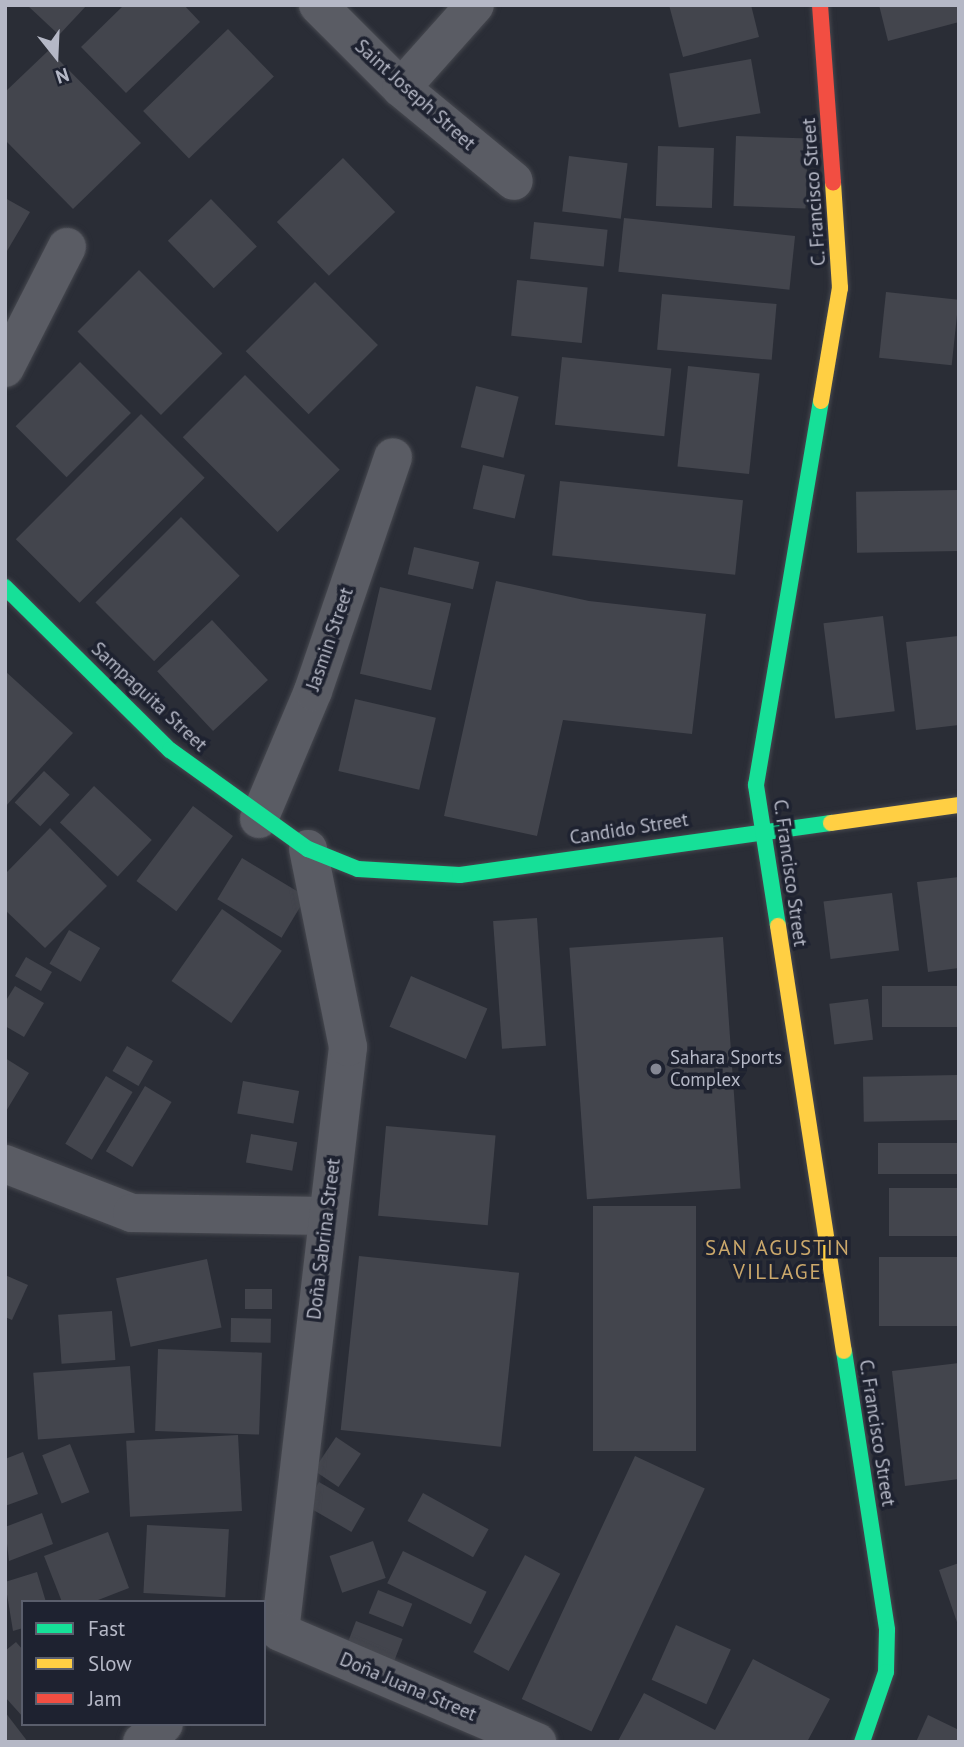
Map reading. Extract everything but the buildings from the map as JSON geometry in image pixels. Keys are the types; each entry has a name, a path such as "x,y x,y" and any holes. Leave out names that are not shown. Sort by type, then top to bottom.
{"street":[{"name":"Saint Joseph Street","path":"318,5 401,88 514,181"},
{"path":"401,88 475,5"},
{"name":"C. Francisco Street","path":"820,5 840,288 756,785 887,1630 886,1672 862,1742"},
{"path":"5,369 67,247"},
{"name":"Jasmin Street","path":"259,818 313,691 393,457"},
{"name":"Sampaguita Street","path":"5,587 170,750 259,818 308,849"},
{"name":"Candido Street","path":"308,849 358,869 460,875 761,830 959,805"},
{"name":"Doña Sabrina Street","path":"272,1638 348,1046 308,849"},
{"path":"5,1164 131,1213 326,1216"},
{"name":"Doña Juana Street","path":"272,1638 537,1742"},
{"path":"142,1742 162,1726"}],"traffic: fast":[{"path":"778,926 756,785 821,401"},
{"path":"5,587 170,750 308,849 358,869 460,875 831,823"},
{"path":"844,1351 887,1630 886,1672 862,1742"}],"traffic: slow":[{"path":"821,401 840,288 833,183"},
{"path":"831,823 959,805"},
{"path":"778,926 844,1351"}],"traffic: jam":[{"path":"820,5 833,183"}],"place":[{"name":"Sahara Sports Complex","path":"656,1069"}],"district":[{"name":"SAN AGUSTIN VILLAGE","path":"778,1260"}]}
